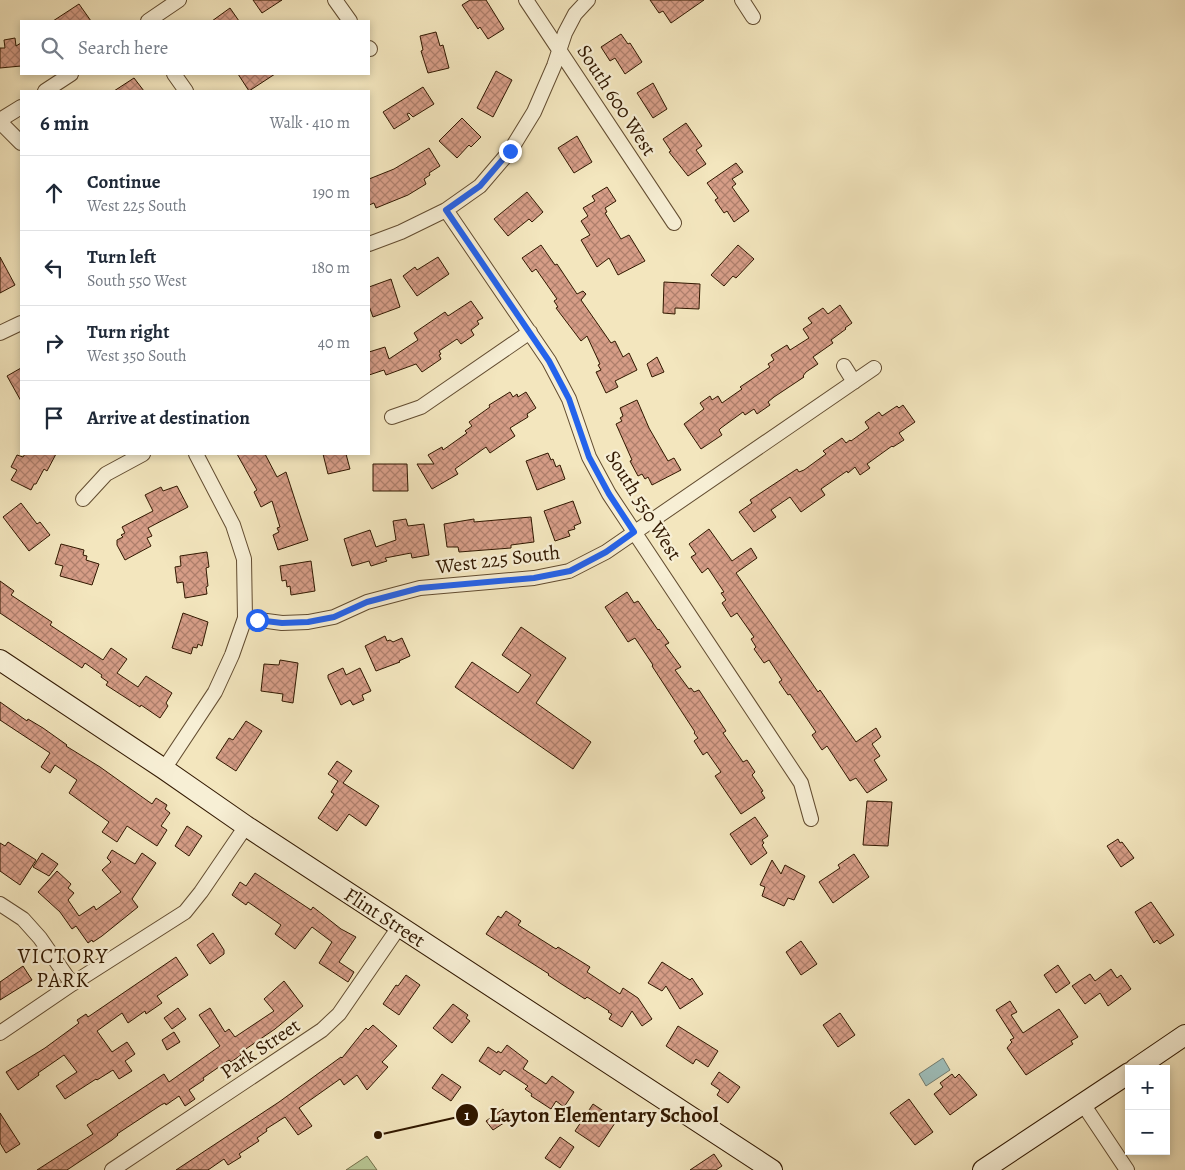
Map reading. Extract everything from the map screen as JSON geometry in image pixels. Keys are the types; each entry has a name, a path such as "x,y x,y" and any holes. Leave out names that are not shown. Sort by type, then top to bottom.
{"street":[{"path":"149,20 179,0"},
{"path":"335,0 349,20"},
{"name":"South 600 West","path":"526,0 674,223"},
{"path":"370,244 401,232 446,210 480,186 510,151 534,112 560,50 565,33 575,14 588,0"},
{"path":"742,0 753,17"},
{"path":"46,90 69,75"},
{"path":"175,75 185,90"},
{"path":"20,108 0,121 20,143"},
{"name":"South 550 West","path":"446,210 549,361 569,399 589,457 609,494 801,783 811,819"},
{"path":"0,333 20,323"},
{"path":"392,417 421,407 530,332"},
{"path":"844,366 854,382"},
{"name":"West 225 South","path":"245,618 282,623 308,622 334,617 367,602 420,588 534,578 570,571 606,552 874,368"},
{"path":"84,499 106,474 141,455"},
{"path":"164,769 215,692 232,655 245,618 244,559 233,525 197,455"},
{"name":"Flint Street","path":"0,660 246,826 772,1170"},
{"path":"0,1034 72,984 185,912 246,826"},
{"path":"0,904 23,919 40,938 72,984"},
{"name":"Park Street","path":"112,1170 322,1030 339,1014 400,927"},
{"path":"1141,1065 1185,1035"},
{"path":"983,1170 1125,1076"},
{"path":"1083,1104 1127,1170"}],"green space":[{"path":"367,1156 377,1170 346,1170"}],"water":[{"path":"943,1058 950,1070 926,1086 919,1074"}],"building":[{"path":"253,0 282,0 262,13"},
{"path":"470,0 486,0 504,29 488,39 480,27 478,29 462,5"},
{"path":"650,0 704,0 671,23 663,11 659,13"},
{"path":"79,4 90,20 55,20"},
{"path":"230,8 238,20 213,20"},
{"path":"436,32 440,46 443,45 449,68 428,73 421,51 423,50 420,36"},
{"path":"621,34 628,44 630,43 642,62 625,74 615,58 610,61 601,47"},
{"path":"15,38 16,46 20,44 20,66 0,68 0,48 5,48 4,40"},
{"path":"496,71 512,80 493,117 477,108"},
{"path":"239,75 273,75 251,90 248,90"},
{"path":"134,78 143,90 116,90"},
{"path":"653,83 667,109 653,118 637,93"},
{"path":"423,87 434,104 413,117 409,113 407,114 410,119 394,129 383,112"},
{"path":"462,118 481,137 471,147 469,145 457,158 439,141"},
{"path":"686,123 702,146 696,150 706,164 688,176 669,152 671,151 663,139"},
{"path":"577,136 592,162 574,173 558,148"},
{"path":"429,148 440,166 429,173 430,175 424,179 426,184 408,195 376,208 374,203 370,205 370,179 394,169"},
{"path":"736,163 743,172 732,179 736,184 732,187 749,211 734,222 727,211 724,213 715,200 718,198 707,183"},
{"path":"607,187 616,201 605,208 607,212 605,213 621,239 629,235 645,261 618,275 609,258 597,267 581,240 590,235 581,221 588,216 583,208 595,201 592,196"},
{"path":"527,192 543,212 532,222 529,219 508,236 494,219"},
{"path":"541,245 555,265 557,264 577,294 583,291 586,294 581,300 611,343 615,341 623,357 629,353 637,370 615,381 618,387 606,393 596,372 601,370 598,365 600,364 587,336 581,341 556,308 558,307 554,301 557,299 536,269 532,272 522,258"},
{"path":"738,245 754,259 736,278 733,276 724,286 711,275"},
{"path":"0,257 15,285 0,293"},
{"path":"438,257 449,274 417,296 403,276 415,267 417,270"},
{"path":"391,279 400,307 373,317 370,309 370,287"},
{"path":"664,282 700,284 699,309 675,308 675,314 663,313"},
{"path":"471,301 483,318 477,321 479,324 471,330 474,335 461,344 457,339 439,351 441,359 422,372 416,364 386,375 384,370 370,375 370,352 385,347 389,359 418,340 414,333 445,312 448,316"},
{"path":"840,305 852,323 831,340 833,343 813,357 818,364 806,372 804,377 774,397 768,402 770,405 757,414 754,409 745,415 743,412 719,430 722,435 701,449 684,424 704,409 700,403 710,396 712,400 718,396 722,403 742,389 740,387 770,367 768,364 774,360 771,355 787,345 790,350 809,338 803,329 812,323 808,318 823,308 828,314"},
{"path":"657,357 664,372 652,377 647,364"},
{"path":"20,369 20,399 7,376"},
{"path":"510,392 513,397 517,394 518,397 526,392 536,408 527,414 528,417 510,428 515,436 490,453 486,447 455,469 458,474 432,489 417,464 434,464 428,455 442,447 443,450 467,433 465,431 472,426 469,422 490,407 489,405"},
{"path":"637,400 649,428 668,461 674,458 681,470 652,485 648,477 645,479 642,474 638,476 630,461 632,460 616,424 622,421 620,418 623,416 620,408"},
{"path":"903,405 915,422 899,433 904,440 867,464 870,468 860,475 855,467 848,473 847,471 821,489 825,495 801,512 790,497 771,510 776,517 754,532 739,512 752,503 750,500 797,469 799,472 804,470 826,454 823,451 842,438 846,443 851,441 869,428 865,422 879,412 882,416 897,406 899,408"},
{"path":"548,453 556,467 560,465 565,479 537,490 526,461"},
{"path":"17,455 23,457 24,455 55,455 47,471 44,469 31,490 11,480 17,470 11,467"},
{"path":"238,455 266,455 277,477 286,472 308,540 278,550 273,535 279,532 277,528 280,527 272,501 261,507 254,492 257,490"},
{"path":"323,455 346,455 350,469 328,474"},
{"path":"373,464 407,464 408,491 373,491"},
{"path":"177,486 188,507 148,528 152,536 147,538 151,546 125,560 117,545 117,540 123,537 121,535 125,533 122,527 153,511 145,495 161,487 163,491"},
{"path":"573,501 581,523 574,526 575,529 568,531 570,536 555,541 544,511"},
{"path":"21,503 37,524 40,522 50,535 29,551 3,517"},
{"path":"531,517 534,542 511,545 511,548 459,552 458,547 447,547 444,524 474,519 474,522"},
{"path":"406,519 408,526 424,524 429,555 412,558 411,553 385,558 387,561 371,566 369,561 352,566 344,539 370,530 376,547 396,540 393,521"},
{"path":"709,529 732,561 751,548 757,558 736,573 818,692 820,690 856,742 876,728 881,737 872,744 880,756 874,760 887,780 867,793 856,778 850,781 827,746 822,750 812,735 816,732 790,694 788,695 779,682 782,680 769,660 764,663 754,649 756,647 751,639 754,637 737,613 731,617 722,603 726,600 721,593 724,592 708,568 702,573 691,557 696,554 689,544"},
{"path":"61,544 84,550 83,555 87,556 86,560 99,564 92,585 60,576 63,566 55,564"},
{"path":"207,552 209,567 206,568 207,594 185,598 183,582 177,583 175,567 181,566 180,556"},
{"path":"311,561 315,591 291,595 290,586 287,587 286,580 282,581 280,566"},
{"path":"0,581 14,591 11,595 52,622 50,625 103,660 111,648 127,659 117,673 138,687 146,676 172,693 166,703 168,706 160,718 106,685 108,682 101,677 102,675 85,663 82,668 0,613"},
{"path":"627,592 634,603 638,601 669,643 665,645 681,667 675,670 689,689 691,688 694,692 699,690 726,731 723,733 743,762 747,760 755,772 752,775 763,791 761,792 765,798 741,814 715,776 721,772 707,752 703,755 694,741 698,738 695,732 653,665 635,638 628,642 605,607"},
{"path":"183,613 208,622 202,646 198,644 197,648 193,647 191,654 172,648"},
{"path":"521,627 566,658 536,703 591,742 573,769 455,687 472,662 518,693 531,675 502,655"},
{"path":"385,636 387,641 393,642 402,638 410,656 376,671 365,646"},
{"path":"280,660 298,663 293,703 282,701 283,694 261,691 264,664 279,665"},
{"path":"343,668 346,675 360,668 371,691 362,695 364,700 353,705 350,700 341,705 328,678 328,675"},
{"path":"0,702 27,721 28,719 43,728 66,746 100,767 152,804 156,798 167,805 165,809 170,813 161,826 167,830 157,846 127,826 117,842 102,832 109,822 69,793 77,780 55,765 50,773 41,767 50,753 0,720"},
{"path":"246,721 262,731 236,771 216,758 229,738 233,740"},
{"path":"337,761 352,771 343,783 379,806 366,826 349,814 337,831 318,818 334,794 331,792 338,781 328,774"},
{"path":"867,801 892,802 888,846 863,845"},
{"path":"755,817 768,836 762,840 764,843 762,845 767,853 751,865 730,834"},
{"path":"187,826 202,836 189,856 175,846"},
{"path":"1118,839 1134,858 1121,867 1107,846"},
{"path":"8,842 36,860 20,885 0,871 0,843 5,846"},
{"path":"112,850 135,864 142,853 156,863 132,899 138,907 102,936 88,943 76,926 72,929 60,912 38,892 57,871 71,884 68,888 74,893 68,900 79,916 94,906 96,910 121,892 102,870 111,862 107,858"},
{"path":"42,853 58,864 49,876 33,867"},
{"path":"854,854 869,877 833,903 819,882 840,868 838,865"},
{"path":"772,860 781,874 785,865 805,876 794,900 788,898 784,906 762,896 765,887 760,885"},
{"path":"255,873 311,910 313,907 341,929 356,937 339,962 354,972 348,982 319,963 332,942 312,927 295,949 275,934 281,925 248,902 246,905 232,895 240,882 246,886"},
{"path":"1151,902 1174,935 1160,944 1157,940 1154,943 1135,912"},
{"path":"506,911 521,921 518,925 556,949 558,947 590,967 587,972 620,994 623,988 638,998 652,1019 642,1026 632,1011 622,1027 609,1019 612,1014 609,1011 587,997 585,999 486,934 498,916 501,918"},
{"path":"213,933 224,950 224,954 210,964 197,945"},
{"path":"801,941 817,964 801,975 786,952"},
{"path":"176,957 188,975 157,996 162,1003 146,1014 145,1011 128,1023 122,1013 97,1031 112,1052 127,1042 135,1054 125,1061 132,1071 119,1079 113,1070 65,1099 56,1086 77,1072 64,1055 18,1090 6,1072 45,1048 79,1023 77,1020 86,1014 88,1017"},
{"path":"662,962 690,980 692,978 703,994 680,1009 666,986 662,991 648,983"},
{"path":"1058,965 1070,983 1056,993 1044,975"},
{"path":"23,966 32,980 0,1000 0,982"},
{"path":"1111,969 1117,978 1121,975 1131,989 1108,1006 1100,993 1085,1004 1072,986 1090,974 1095,981"},
{"path":"406,975 420,985 399,1015 383,1004 396,985 398,986"},
{"path":"284,981 303,1006 275,1029 240,1053 241,1055 231,1062 229,1060 189,1090 195,1099 185,1106 179,1096 166,1105 165,1103 161,1105 67,1170 37,1170 93,1134 87,1125 164,1074 169,1082 220,1046 199,1015 210,1008 225,1032 229,1029 235,1037 274,1011 264,999"},
{"path":"1010,1001 1017,1012 1011,1015 1023,1033 1059,1009 1078,1037 1071,1041 1073,1044 1026,1075 1007,1048 1012,1042 1010,1040 1014,1038 996,1010"},
{"path":"453,1004 468,1015 466,1018 470,1021 452,1043 433,1028"},
{"path":"178,1008 186,1019 172,1029 164,1018"},
{"path":"840,1013 855,1035 838,1047 823,1025"},
{"path":"373,1025 397,1046 382,1062 388,1067 367,1090 357,1075 344,1085 340,1079 299,1108 312,1126 298,1135 285,1117 266,1129 267,1131 257,1138 259,1141 239,1154 241,1157 228,1165 224,1159 208,1170 176,1170 342,1058 366,1028 368,1030"},
{"path":"678,1026 718,1051 708,1067 696,1059 693,1064 666,1046"},
{"path":"174,1032 180,1042 167,1050 162,1040"},
{"path":"507,1045 528,1061 523,1069 546,1084 552,1076 574,1092 564,1107 556,1101 551,1109 531,1096 532,1094 525,1089 528,1086 504,1070 500,1075 479,1061 488,1047 497,1053 498,1051 501,1053"},
{"path":"719,1072 740,1087 728,1103 717,1095 720,1090 711,1084"},
{"path":"442,1074 461,1087 451,1101 432,1088"},
{"path":"952,1074 955,1078 959,1074 977,1095 950,1115 934,1094 943,1087 940,1083"},
{"path":"909,1099 933,1132 915,1145 890,1113"},
{"path":"593,1104 617,1120 599,1147 575,1131"},
{"path":"503,1109 510,1119 493,1130 486,1121"},
{"path":"0,1113 20,1144 6,1153 0,1143"},
{"path":"560,1137 574,1147 560,1168 545,1158"},
{"path":"714,1154 722,1166 716,1170 690,1170"}],"place":[{"name":"Layton Elementary School","path":"378,1135"}],"district":[{"name":"VICTORY PARK","path":"63,968"}],"route":[{"path":"257,620 282,623 308,622 334,617 367,602 420,588 534,578 570,571 606,552 634,532 609,494 589,457 569,399 549,361 446,210 480,186 510,151"}]}
